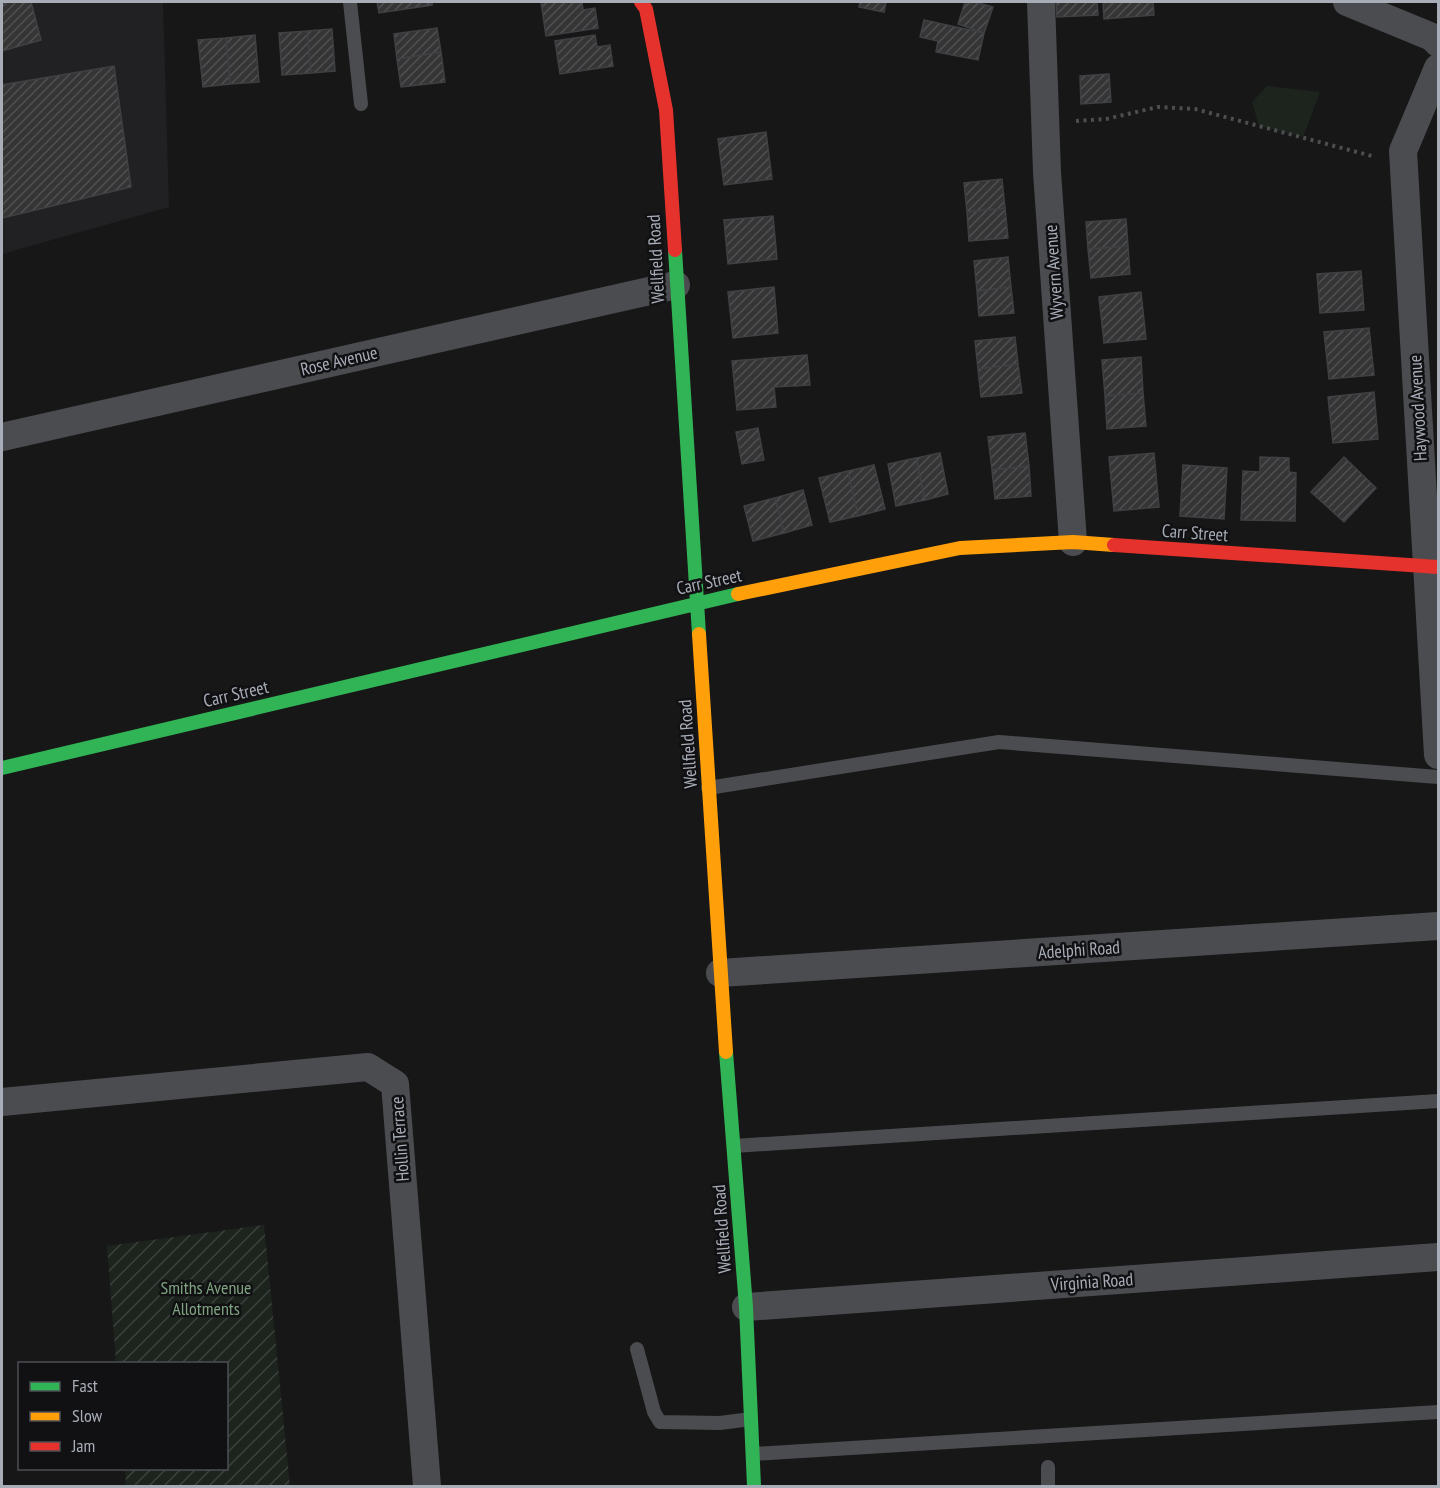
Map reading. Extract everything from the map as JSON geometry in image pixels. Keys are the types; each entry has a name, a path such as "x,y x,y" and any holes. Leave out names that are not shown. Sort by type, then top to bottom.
{"street":[{"name":"Wellfield Road","path":"641,2 646,9 666,110 720,973 746,1307 754,1486"},
{"name":"Wyvern Avenue","path":"1041,2 1047,172 1073,542"},
{"path":"1347,2 1432,37 1438,43"},
{"name":"Haywood Avenue","path":"1438,68 1403,150 1432,567 1438,755"},
{"name":"Rose Avenue","path":"2,437 676,285"},
{"name":"Carr Street","path":"2,768 696,603 960,548 1073,542 1432,567"},
{"name":"Adelphi Road","path":"720,973 1438,926"},
{"name":"Hollin Terrace","path":"2,1102 368,1066 395,1084 427,1486"},
{"name":"Virginia Road","path":"746,1307 1438,1257"}],"lane":[{"path":"350,2 361,104"},
{"path":"708,788 999,742 1438,777"},
{"path":"734,1146 1438,1101"},
{"path":"637,1349 654,1412 660,1422 720,1423 751,1419"},
{"path":"753,1454 1438,1412"},
{"path":"1048,1467 1048,1486"}],"path":[{"path":"1106,119 1158,107 1196,109 1404,164"}],"shaded area":[{"path":"2,2 163,2 169,207 2,254"}],"green space":[{"path":"1267,86 1320,92 1303,137 1259,126 1252,102"},
{"name":"Smiths Avenue Allotments","path":"264,1225 290,1486 126,1486 125,1470 228,1470 228,1362 116,1362 107,1246"}],"building":[{"path":"2,2 31,2 41,40 2,51"},
{"path":"377,2 432,2 432,5 379,13"},
{"path":"541,2 582,2 583,10 595,8 598,28 546,36"},
{"path":"860,2 886,2 884,12 859,7"},
{"path":"965,2 993,7 984,33 958,24"},
{"path":"1056,2 1097,2 1098,15 1057,17"},
{"path":"1103,2 1153,2 1154,15 1104,19"},
{"path":"924,20 984,33 978,60 936,52 938,41 920,37"},
{"path":"437,28 441,52 397,59 394,34"},
{"path":"332,29 335,71 311,73 307,31"},
{"path":"307,31 311,73 282,75 279,33"},
{"path":"255,35 259,82 230,84 226,38"},
{"path":"595,35 597,47 610,45 613,66 560,74 555,41"},
{"path":"226,38 230,84 203,87 198,40"},
{"path":"441,52 445,82 401,87 397,59"},
{"path":"114,66 131,187 2,218 2,85"},
{"path":"1109,74 1111,102 1081,104 1080,76"},
{"path":"766,132 772,179 724,185 718,139"},
{"path":"1002,179 1005,208 967,212 964,183"},
{"path":"1005,208 1008,238 969,241 967,212"},
{"path":"773,216 777,259 728,264 724,220"},
{"path":"1126,219 1128,246 1088,249 1086,222"},
{"path":"1128,246 1130,274 1091,278 1088,249"},
{"path":"1008,257 1011,287 977,291 974,261"},
{"path":"1361,271 1364,310 1320,313 1317,274"},
{"path":"774,287 778,333 733,338 728,292"},
{"path":"1011,287 1014,313 979,316 977,291"},
{"path":"1141,292 1146,339 1104,343 1099,297"},
{"path":"1369,328 1374,375 1329,379 1324,332"},
{"path":"1015,337 1018,364 978,369 975,341"},
{"path":"807,355 810,385 774,387 776,407 737,410 732,361"},
{"path":"1141,357 1143,393 1105,396 1102,360"},
{"path":"1018,364 1022,393 981,397 978,369"},
{"path":"1374,392 1378,439 1333,443 1328,397"},
{"path":"1143,393 1146,426 1107,429 1105,396"},
{"path":"758,428 764,460 742,464 736,432"},
{"path":"1025,433 1029,466 992,470 988,437"},
{"path":"940,453 948,494 925,500 916,458"},
{"path":"1154,453 1159,507 1114,511 1109,457"},
{"path":"1260,457 1289,458 1289,472 1296,473 1295,521 1241,520 1243,471 1260,472"},
{"path":"1344,457 1376,488 1344,522 1311,492"},
{"path":"916,458 925,500 896,506 888,464"},
{"path":"874,465 885,509 858,516 848,471"},
{"path":"1183,465 1227,468 1224,519 1180,516"},
{"path":"1029,466 1031,496 995,499 992,470"},
{"path":"848,471 858,516 830,522 819,478"},
{"path":"803,490 812,525 784,533 775,498"},
{"path":"775,498 784,533 753,541 744,506"}],"traffic: fast":[{"path":"675,250 699,634"},
{"path":"2,768 738,594"},
{"path":"726,1052 746,1307 754,1486"}],"traffic: slow":[{"path":"738,594 960,548 1073,542 1114,545"},
{"path":"699,634 726,1052"}],"traffic: jam":[{"path":"641,2 646,9 666,110 675,250"},
{"path":"1114,545 1438,567"}]}
